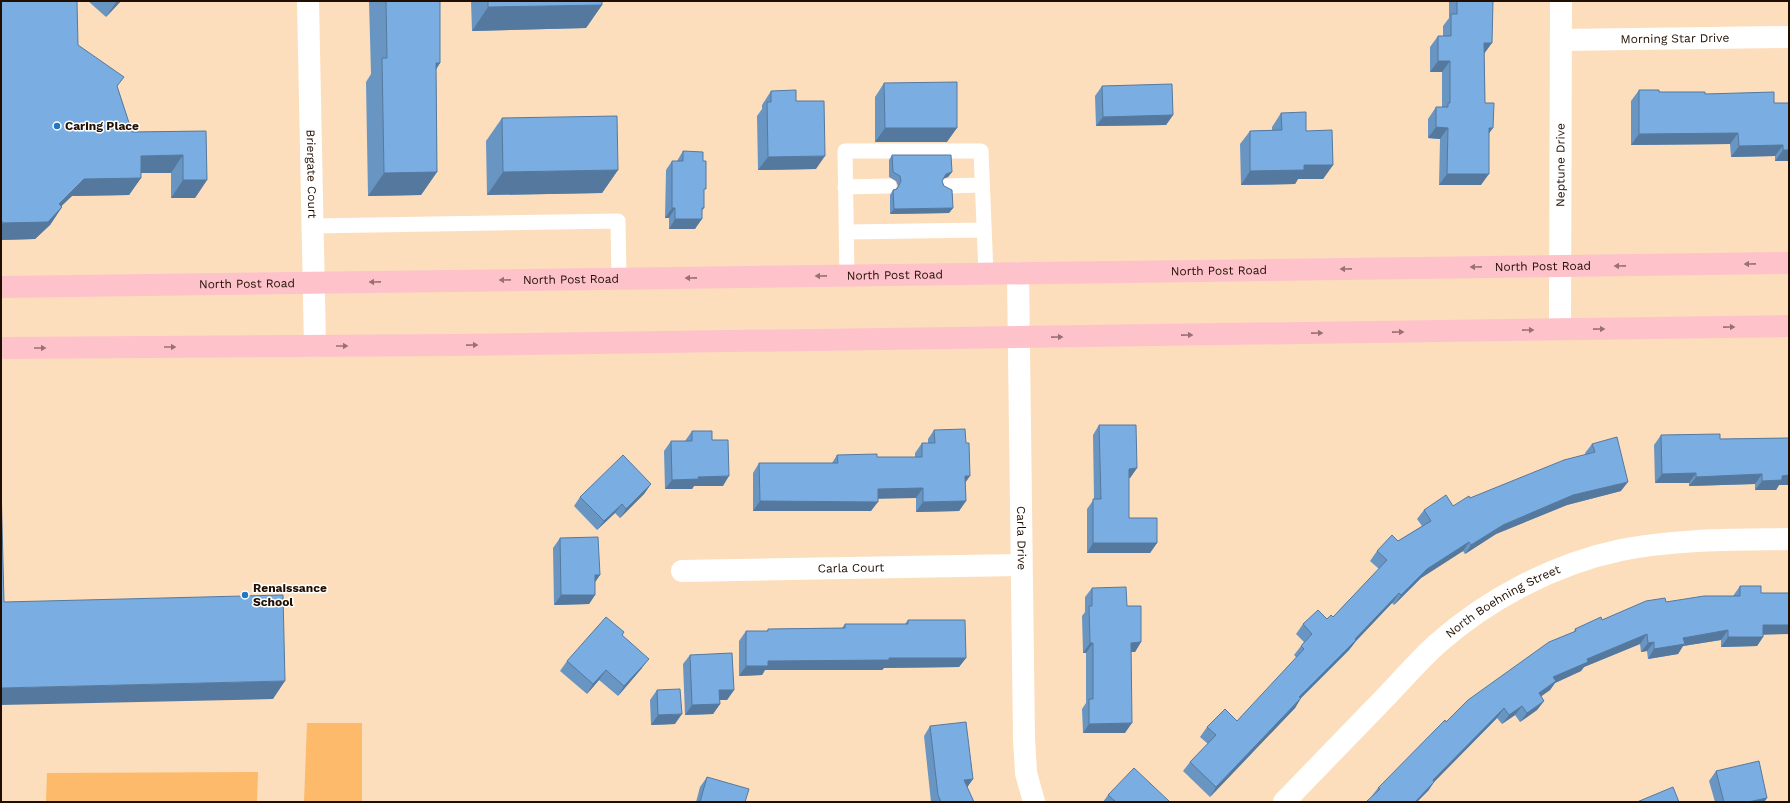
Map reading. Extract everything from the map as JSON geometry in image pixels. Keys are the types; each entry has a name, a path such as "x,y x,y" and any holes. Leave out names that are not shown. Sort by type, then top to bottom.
{"main road":[{"name":"North Post Road","path":"1,287 1789,263"},
{"path":"1,348 315,346 1789,326"}],"street":[{"name":"Briergate Court","path":"308,1 315,346"},
{"name":"Neptune Drive","path":"1560,329 1561,1"},
{"name":"Morning Star Drive","path":"1561,40 1789,37"},
{"name":"Carla Drive","path":"1018,273 1020,565 1024,738 1026,773 1034,802"},
{"name":"North Boehning Street","path":"1284,802 1436,645 1467,620 1516,589 1549,573 1584,560 1619,550 1693,540 1789,539"},
{"name":"Carla Court","path":"682,571 1020,565"}],"lane":[{"path":"847,276 845,151 981,151 986,274"},
{"path":"948,186 982,185"},
{"path":"845,187 889,186"},
{"path":"312,226 618,220 619,279"},
{"path":"846,232 984,230"}],"shaded area":[{"path":"307,723 362,723 362,802 304,802"},
{"path":"258,772 257,802 46,802 47,773"}],"building":[{"name":"Caring Place","path":"1,1 77,1 78,45 124,77 117,86 132,132 206,131 207,180 183,180 183,155 141,156 141,178 84,179 59,204 62,207 48,222 3,223 1,220"},
{"path":"386,1 440,1 440,63 436,63 437,172 384,173 382,58 387,58"},
{"path":"488,1 602,1 602,5 488,7"},
{"path":"1457,1 1493,1 1492,43 1484,43 1485,103 1494,103 1493,128 1489,128 1489,174 1447,174 1448,128 1436,127 1436,107 1448,107 1448,103 1450,103 1450,61 1438,61 1438,36 1451,36 1451,14 1457,14"},
{"path":"957,82 957,128 885,128 884,83"},
{"path":"1172,84 1173,115 1103,117 1102,86"},
{"path":"796,90 796,101 824,101 825,156 768,157 767,102 771,102 771,91"},
{"path":"1639,90 1659,90 1659,92 1705,92 1705,94 1774,92 1774,103 1789,103 1789,150 1783,150 1783,145 1739,146 1738,133 1639,134"},
{"path":"1306,112 1306,131 1332,130 1333,165 1304,165 1304,170 1250,171 1250,131 1282,130 1281,113"},
{"path":"617,116 618,170 503,172 502,118"},
{"path":"683,151 703,152 703,161 706,161 706,189 704,189 704,208 702,208 702,219 675,219 675,208 672,208 672,161 683,161"},
{"path":"892,155 951,155 952,172 946,174 942,181 944,186 952,190 953,208 894,209 893,190 897,189 901,181 900,176 893,172"},
{"path":"1099,425 1136,425 1137,468 1129,469 1129,518 1157,518 1157,543 1093,543 1093,499 1101,499"},
{"path":"965,429 966,443 969,443 970,476 965,476 966,501 923,502 923,488 878,489 878,502 760,501 759,463 838,463 837,455 877,454 877,457 922,457 922,443 935,443 934,430"},
{"path":"692,431 712,431 712,440 728,440 729,476 672,480 671,441 692,441"},
{"path":"1720,434 1720,439 1789,438 1789,475 1782,476 1782,480 1762,481 1762,474 1696,477 1696,473 1662,474 1661,435"},
{"path":"1617,437 1628,482 1573,495 1503,525 1471,545 1469,542 1427,569 1401,595 1399,593 1355,639 1356,640 1299,697 1301,698 1216,787 1190,762 1216,735 1207,727 1225,709 1237,721 1304,649 1301,646 1312,634 1303,624 1318,610 1327,619 1331,615 1333,617 1387,560 1377,551 1392,535 1398,541 1431,521 1424,510 1446,495 1453,506 1469,496 1470,498 1564,460 1595,452 1592,444"},
{"path":"623,455 651,484 626,509 622,504 604,521 580,497"},
{"path":"1,483 4,602 283,595 285,681 1,688"},
{"path":"598,537 600,575 595,575 595,595 561,595 560,538"},
{"path":"1740,586 1761,586 1761,593 1789,593 1789,625 1763,625 1763,637 1728,637 1728,630 1683,638 1685,644 1654,649 1654,642 1648,643 1647,634 1587,659 1588,662 1553,677 1556,681 1539,693 1544,701 1527,713 1522,706 1509,715 1504,708 1433,780 1434,782 1415,802 1366,802 1445,720 1446,722 1468,700 1549,642 1576,631 1575,629 1601,617 1602,620 1646,601 1665,598 1666,602 1704,596 1740,596"},
{"path":"1126,587 1127,606 1141,606 1141,642 1131,643 1132,723 1089,724 1089,699 1093,699 1093,643 1090,643 1089,606 1092,606 1092,588"},
{"path":"606,617 624,632 622,635 649,659 624,686 606,670 593,684 567,661"},
{"path":"908,620 965,620 966,658 768,661 768,666 746,666 746,631 768,631 768,629 845,628 845,624 908,624"},
{"path":"732,653 734,690 719,690 720,704 692,705 690,655"},
{"path":"680,689 682,714 658,715 657,690"},
{"path":"966,722 973,779 964,780 974,802 941,802 938,795 930,726"},
{"path":"1759,761 1767,798 1748,802 1724,802 1716,771"},
{"path":"1134,768 1170,802 1116,802 1108,795"},
{"path":"707,777 749,789 745,802 700,802"},
{"path":"1673,787 1679,802 1637,802"}],"place":[{"name":"Caring Place","path":"57,126"},
{"name":"Renaissance School","path":"245,595"}]}
